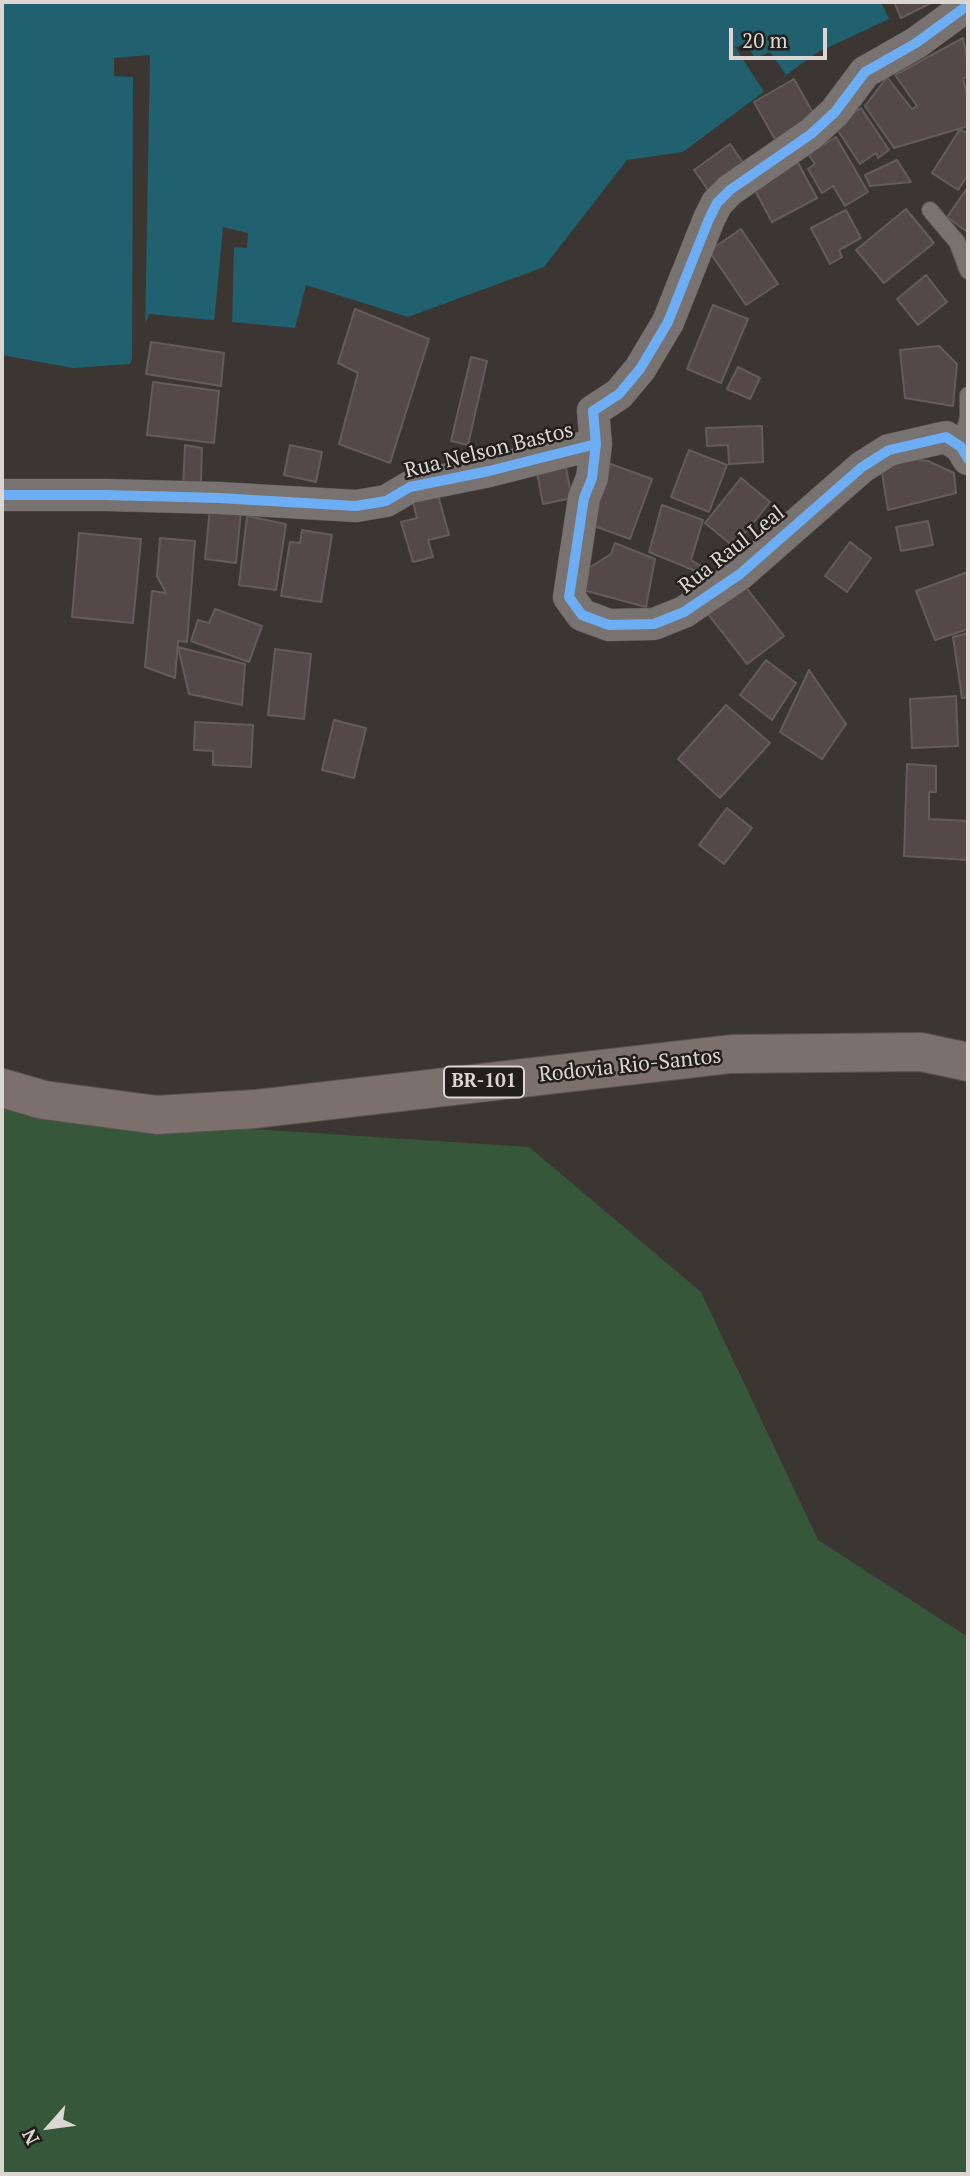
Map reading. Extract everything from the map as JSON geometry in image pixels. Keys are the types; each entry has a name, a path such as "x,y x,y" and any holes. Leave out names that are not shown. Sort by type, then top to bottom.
{"highway":[{"name":"Rodovia Rio-Santos","path":"2,1088 44,1100 157,1115 254,1109 731,1054 921,1052 968,1062"}],"street":[{"name":"Rua Nelson Bastos","path":"2,495 219,498 356,506 386,501 410,487 489,471 596,444 593,411 619,394 640,369 668,322 717,204 730,190 811,134 835,112 865,72 916,43 968,5"},
{"name":"Rua Raul Leal","path":"596,444 592,478 583,498 569,597 582,615 609,625 654,624 684,612 740,574 862,467 889,450 946,437 965,453"}],"lane":[{"path":"930,211 957,242 968,271"},
{"path":"965,453 968,395"}],"green space":[{"path":"2,1070 128,1121 529,1147 701,1292 818,1540 968,1637 968,2174 2,2174"}],"water":[{"path":"2,2 881,2 889,19 816,53 683,152 627,160 544,267 408,317 306,285 295,328 149,314 130,364 73,368 2,355"}],"pier":[{"path":"746,44 755,58 770,52 786,75 764,92 735,47"},
{"path":"150,55 145,335 132,367 133,77 114,76 114,58"},
{"path":"223,227 248,233 247,248 234,247 232,325 214,323"}],"building":[{"path":"894,2 933,2 901,18"},
{"path":"963,38 968,64 968,75 963,79 968,99 968,126 894,148 865,106 887,77 912,109 917,106 895,75"},
{"path":"794,79 817,120 777,143 754,102"},
{"path":"861,108 889,150 878,158 876,153 860,164 834,125"},
{"path":"960,129 968,134 968,175 958,190 932,173"},
{"path":"836,137 868,192 845,206 833,186 822,193 808,169 815,164 808,154"},
{"path":"730,144 744,164 708,190 694,170"},
{"path":"796,159 817,198 772,222 751,183"},
{"path":"897,160 911,182 870,186 865,175"},
{"path":"968,187 968,227 966,231 947,217"},
{"path":"906,209 934,243 884,283 856,250"},
{"path":"846,210 861,238 839,250 842,257 830,264 811,228"},
{"path":"741,229 778,284 746,305 709,251"},
{"path":"926,275 947,302 918,325 897,299"},
{"path":"713,305 748,319 721,383 687,369"},
{"path":"355,309 429,339 390,463 339,444 358,373 338,363"},
{"path":"151,342 224,353 221,386 146,374"},
{"path":"939,346 957,364 953,406 905,398 900,350"},
{"path":"471,357 487,361 468,445 451,441"},
{"path":"738,367 760,378 750,399 727,389"},
{"path":"153,382 219,391 214,443 147,435"},
{"path":"762,426 763,462 729,464 728,445 707,446 706,428"},
{"path":"185,445 202,448 201,482 183,487"},
{"path":"290,445 322,452 316,482 284,475"},
{"path":"689,450 727,465 709,512 671,497"},
{"path":"907,458 928,461 954,473 956,493 888,510 881,467"},
{"path":"565,463 572,498 543,504 536,468"},
{"path":"608,463 652,479 630,539 586,523"},
{"path":"741,478 770,502 734,547 705,523"},
{"path":"437,491 449,535 428,540 433,557 413,562 401,522 417,518 412,498"},
{"path":"662,505 703,520 691,560 701,566 698,572 649,552"},
{"path":"210,508 241,511 236,563 205,559"},
{"path":"247,516 286,524 276,590 239,585"},
{"path":"928,521 933,545 901,551 896,527"},
{"path":"302,530 332,535 321,602 281,596 290,542 300,543"},
{"path":"79,533 141,539 133,623 72,617"},
{"path":"160,538 195,541 187,642 178,641 175,678 145,667 152,591 166,593 157,576"},
{"path":"850,542 871,558 847,592 825,576"},
{"path":"615,543 655,559 646,607 583,590 587,569 611,554"},
{"path":"968,572 968,629 935,640 916,591"},
{"path":"741,581 784,636 747,664 704,609"},
{"path":"215,609 262,626 249,662 191,641 198,620 209,623"},
{"path":"968,633 968,697 962,698 953,637"},
{"path":"178,647 245,664 242,705 189,694"},
{"path":"275,649 311,654 304,719 268,715"},
{"path":"766,660 796,683 772,720 740,695"},
{"path":"809,670 846,724 822,759 780,732"},
{"path":"956,696 958,746 912,748 910,699"},
{"path":"726,705 770,743 720,798 678,759"},
{"path":"334,720 366,728 354,778 322,770"},
{"path":"195,722 253,725 251,767 213,765 213,751 194,750"},
{"path":"907,764 936,766 936,792 929,792 929,819 968,821 968,860 904,856"},
{"path":"727,808 752,828 724,864 699,845"}],"cycle path":[{"path":"968,5 916,43 865,72 835,112 811,134 730,190 717,203 668,322 640,369 619,394 593,411 596,444 592,478 584,498 569,597 582,615 609,625 654,624 684,612 740,574 862,467 889,450 946,437 961,447 968,459"},
{"path":"2,495 219,498 356,506 386,501 410,487 489,471 596,444"}]}
